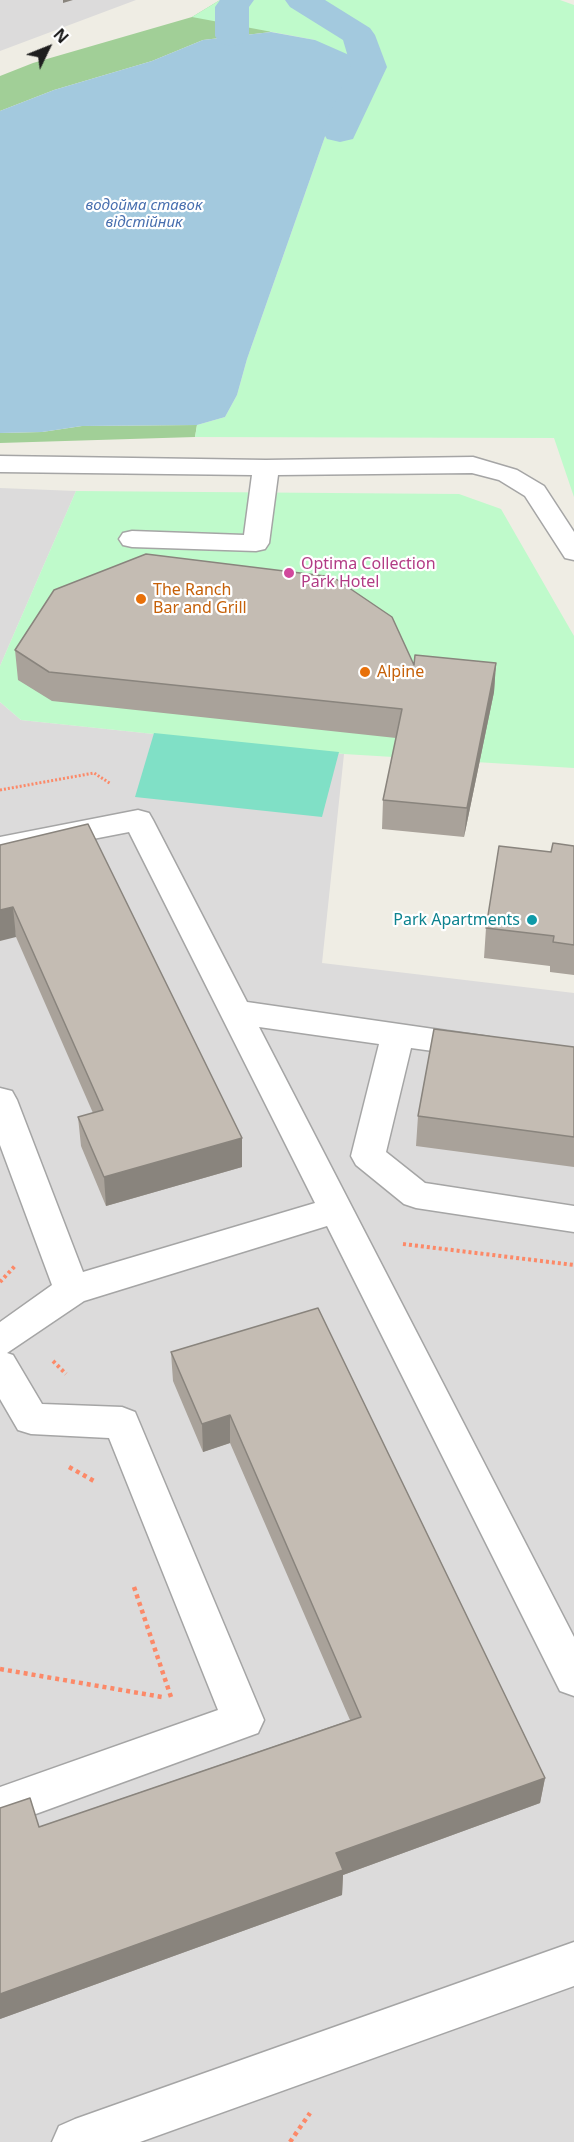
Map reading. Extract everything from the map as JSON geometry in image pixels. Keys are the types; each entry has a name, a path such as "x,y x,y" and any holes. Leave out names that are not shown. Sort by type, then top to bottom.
{"street":[{"path":"0,464 266,468 473,465 508,475 535,491 574,552"},
{"path":"132,539 256,543 266,468"},
{"path":"0,847 138,820 572,1672"},
{"path":"237,1012 504,1048"},
{"path":"398,1035 368,1156 416,1195 574,1219"},
{"path":"0,1100 72,1290"},
{"path":"0,1341 72,1290 336,1210"},
{"path":"0,1366 31,1419 122,1423 243,1720 0,1807"},
{"path":"75,2142 574,1964"}],"path":[{"path":"399,1243 574,1265"},
{"path":"60,1462 100,1484"},
{"path":"134,1586 174,1707"},
{"path":"0,1669 172,1699"}],"shaded area":[{"path":"0,0 136,0 0,51"},
{"path":"0,488 76,491 0,666"},
{"path":"0,702 21,720 344,754 322,963 574,993 574,2142 0,2142"}],"green space":[{"path":"220,0 271,32 203,40 152,61 54,90 0,111 0,76 33,63 192,17"},
{"path":"220,0 560,0 574,5 574,497 554,438 195,437 197,425 225,417 237,395 247,359 335,108 350,88 315,40 192,17"},
{"path":"197,425 195,437 0,443 0,433 42,432 82,426"},
{"name":"Optima Collection Park Hotel","path":"76,491 459,494 501,509 574,636 574,768 344,754 21,720 0,702 0,666"},
{"path":"154,733 339,752 322,817 135,797"}],"water":[{"name":"водойма ставок відстійник","path":"271,32 315,40 356,58 359,71 335,108 247,359 237,395 225,417 197,425 82,426 42,432 0,433 0,111 54,90 152,61 203,40"}],"building":[{"path":"146,554 333,577 392,617 414,665 415,655 496,663 467,808 383,800 402,709 49,672 15,650 54,590"},
{"path":"88,824 242,1138 104,1177 78,1117 103,1110 13,907 0,910 0,845"},
{"name":"Park Apartments","path":"553,843 574,846 574,945 553,942 554,936 486,928 499,846 551,852"},
{"path":"434,1029 574,1047 574,1137 418,1116"},
{"path":"318,1308 545,1778 336,1853 343,1870 0,1994 0,1808 30,1798 39,1827 361,1717 230,1415 202,1424 171,1352"}],"waterway":[{"path":"232,36 232,7 237,0"},
{"path":"302,0 358,35 369,67 340,131"}],"place":[{"name":"Optima Collection Park Hotel","path":"289,573"},
{"name":"The Ranch Bar and Grill","path":"141,599"},
{"name":"Alpine","path":"365,672"},
{"name":"Park Apartments","path":"532,920"}]}
